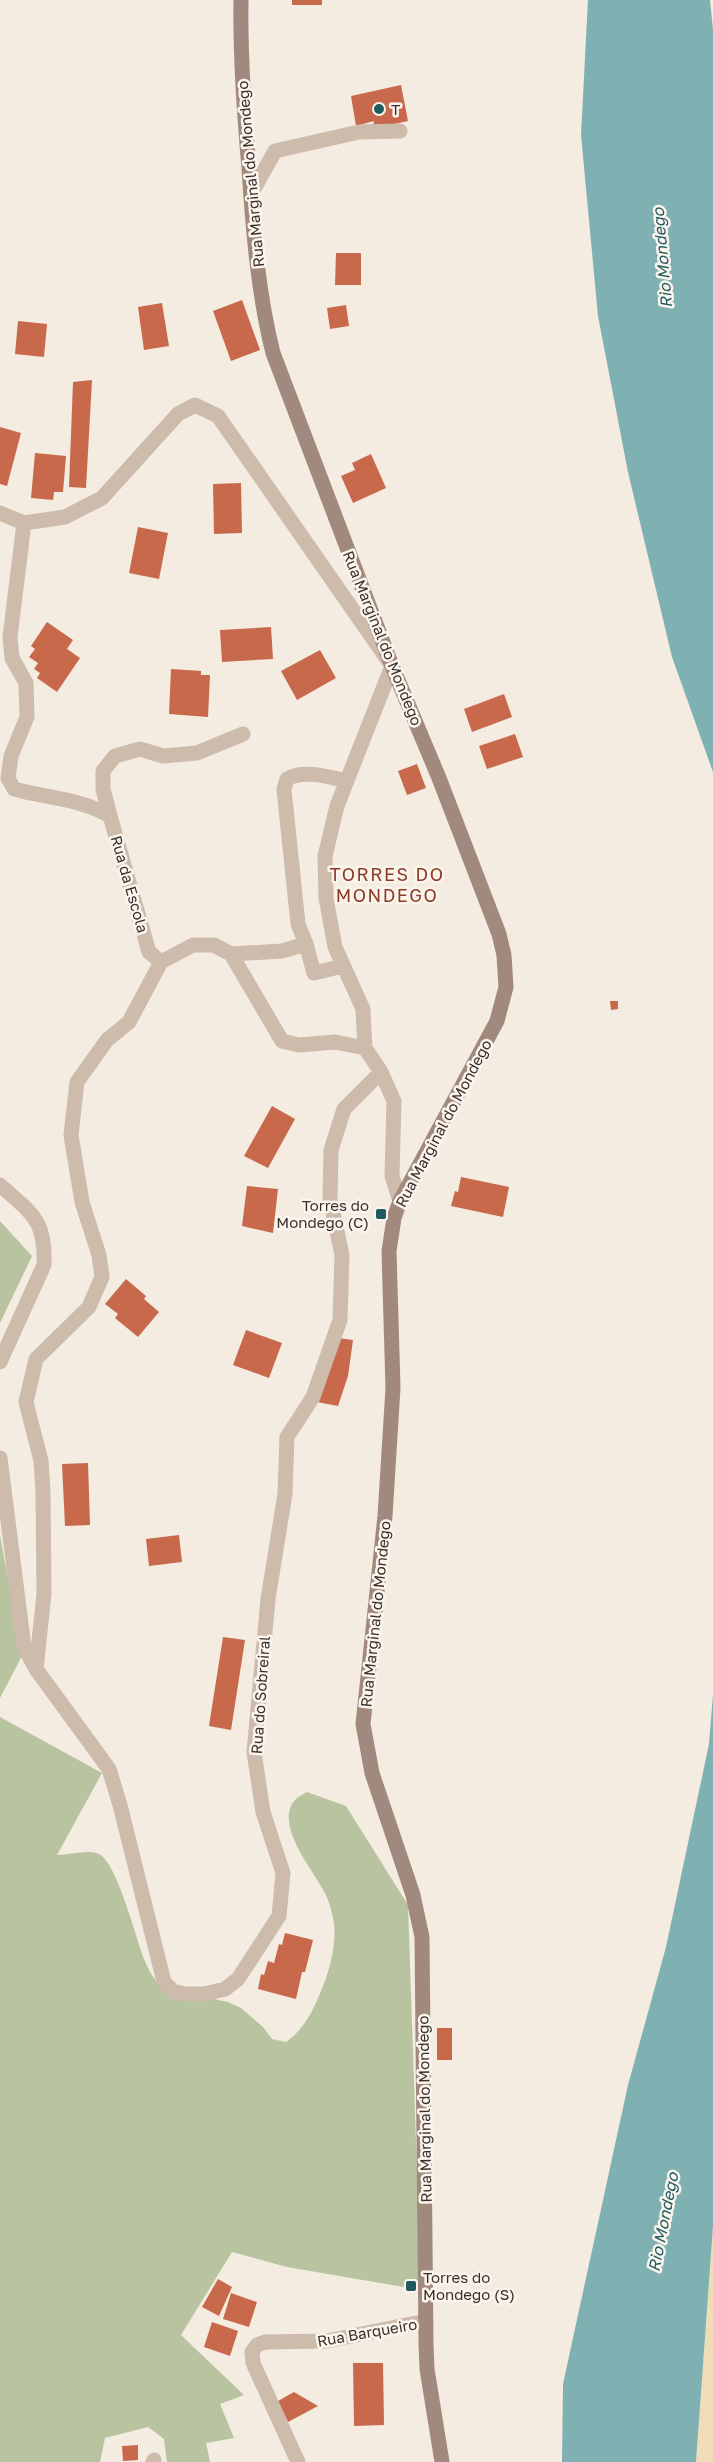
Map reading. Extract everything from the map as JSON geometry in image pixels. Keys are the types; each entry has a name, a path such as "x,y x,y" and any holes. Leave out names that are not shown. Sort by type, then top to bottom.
{"main road":[{"name":"Rua Marginal do Mondego","path":"241,0 241,64 251,194 263,311 273,353 392,666 439,778 499,934 504,955 506,987 497,1021 400,1201 394,1218 390,1251 393,1388 385,1516 363,1724 372,1773 413,1895 422,1937 427,2369 442,2462"}],"street":[{"path":"251,194 275,151 359,132 400,131"},
{"path":"0,513 24,523 64,517 102,498 178,414 195,405 218,416 392,666 346,781 328,833 324,866 326,898 334,940 363,1009 365,1048 381,1072 394,1101 392,1176 400,1201"},
{"name":"Rua da Escola","path":"24,523 10,637 12,658 26,683 27,717 11,756 8,777 14,789 41,797 94,806 111,816 149,952 161,962"},
{"path":"111,816 103,789 103,771 115,756 140,749 163,756 197,753 243,734"},
{"path":"343,966 314,973 298,924 284,786 287,779 297,775 323,776 346,781"},
{"path":"36,1669 44,1594 43,1491 41,1461 26,1402 36,1359 88,1306 102,1277 99,1255 82,1202 71,1135 77,1082 107,1040 129,1022 161,962 193,945 214,945 231,954 282,951 306,944"},
{"path":"231,954 282,1041 299,1045 335,1042 365,1048"},
{"name":"Rua do Sobreiral","path":"0,1458 24,1647 36,1669 109,1768 164,1982 173,1991 184,1994 204,1994 225,1989 238,1979 279,1916 283,1873 263,1812 255,1752 268,1599 285,1494 287,1437 313,1397 340,1320 342,1255 330,1199 331,1150 344,1109 381,1072"},
{"path":"0,1185 38,1220 45,1249 44,1265 0,1362"},
{"name":"Rua Barqueiro","path":"298,2462 253,2363 252,2352 257,2345 265,2342 327,2341 426,2321"}],"green space":[{"path":"0,1221 32,1256 0,1323"},
{"path":"0,1535 22,1656 0,1698"},
{"path":"0,1717 102,1773 57,1855 95,1853 106,1861 120,1887 147,1966 156,1981 172,1999 214,1999 228,2002 241,2008 263,2027 272,2039 286,2042 307,2019 318,1998 332,1958 334,1924 326,1896 297,1847 289,1821 290,1809 296,1799 307,1792 346,1806 408,1905 421,2290 287,2267 232,2252 181,2335 244,2395 220,2404 234,2438 206,2443 210,2462 167,2462 164,2439 148,2427 105,2438 100,2462 0,2462"}],"sand":[{"path":"713,2226 713,2462 696,2462"}],"water":[{"name":"Rio Mondego","path":"588,0 710,0 713,30 713,772 672,657 628,472 598,316 581,135"},
{"name":"Rio Mondego","path":"713,1695 713,2226 696,2462 562,2462 563,2384 628,2085 666,1947 709,1744"}],"building":[{"path":"292,0 322,0 322,5 292,5"},
{"name":"T","path":"401,85 408,121 372,129 374,121 356,126 351,96"},
{"path":"336,253 361,253 361,285 335,285"},
{"path":"242,300 260,350 231,361 213,311"},
{"path":"162,303 169,346 144,350 138,307"},
{"path":"346,305 349,326 330,329 327,308"},
{"path":"18,321 47,324 44,357 15,354"},
{"path":"92,380 86,488 69,487 73,382"},
{"path":"0,427 21,433 7,486 0,484"},
{"path":"35,453 66,456 63,492 54,492 53,500 31,498"},
{"path":"371,454 386,488 353,503 341,476 355,470 352,463"},
{"path":"241,483 242,533 214,534 213,484"},
{"path":"138,527 168,533 159,579 129,573"},
{"path":"47,622 73,640 67,649 80,658 57,692 37,678 40,673 34,669 38,663 29,657 35,649 31,646"},
{"path":"271,627 273,659 222,662 220,630"},
{"path":"320,650 336,678 297,700 281,671"},
{"path":"171,669 201,671 201,675 210,675 208,717 169,714"},
{"path":"504,694 512,717 472,732 464,709"},
{"path":"515,734 523,757 487,769 479,746"},
{"path":"417,764 426,788 407,795 398,771"},
{"path":"610,1001 618,1001 618,1009 611,1010"},
{"path":"272,1106 295,1119 268,1168 244,1156"},
{"path":"461,1177 509,1187 503,1217 451,1206 455,1191 458,1192"},
{"path":"247,1186 278,1189 273,1233 242,1226"},
{"path":"126,1279 146,1296 144,1299 159,1312 138,1337 115,1318 118,1314 105,1304"},
{"path":"246,1330 282,1343 269,1378 233,1365"},
{"path":"338,1338 353,1340 348,1376 338,1406 317,1402"},
{"path":"88,1463 90,1525 65,1526 62,1464"},
{"path":"179,1535 182,1562 149,1566 146,1539"},
{"path":"223,1637 245,1640 231,1730 209,1726"},
{"path":"285,1933 313,1940 296,1999 258,1989 261,1974 264,1975 268,1961 274,1963 279,1944 282,1945"},
{"path":"437,2028 452,2028 452,2060 437,2060"},
{"path":"218,2279 232,2287 219,2316 202,2307"},
{"path":"231,2293 257,2302 249,2327 223,2319"},
{"path":"212,2322 238,2331 230,2356 204,2347"},
{"path":"353,2363 383,2363 384,2425 354,2426"},
{"path":"294,2392 318,2406 288,2422 278,2401"},
{"path":"138,2445 138,2460 123,2461 122,2446"}],"place":[{"name":"T","path":"379,109"},
{"name":"Torres do Mondego (C)","path":"381,1214"},
{"name":"Torres do Mondego (S)","path":"411,2286"}],"district":[{"name":"TORRES DO MONDEGO","path":"387,884"}]}
